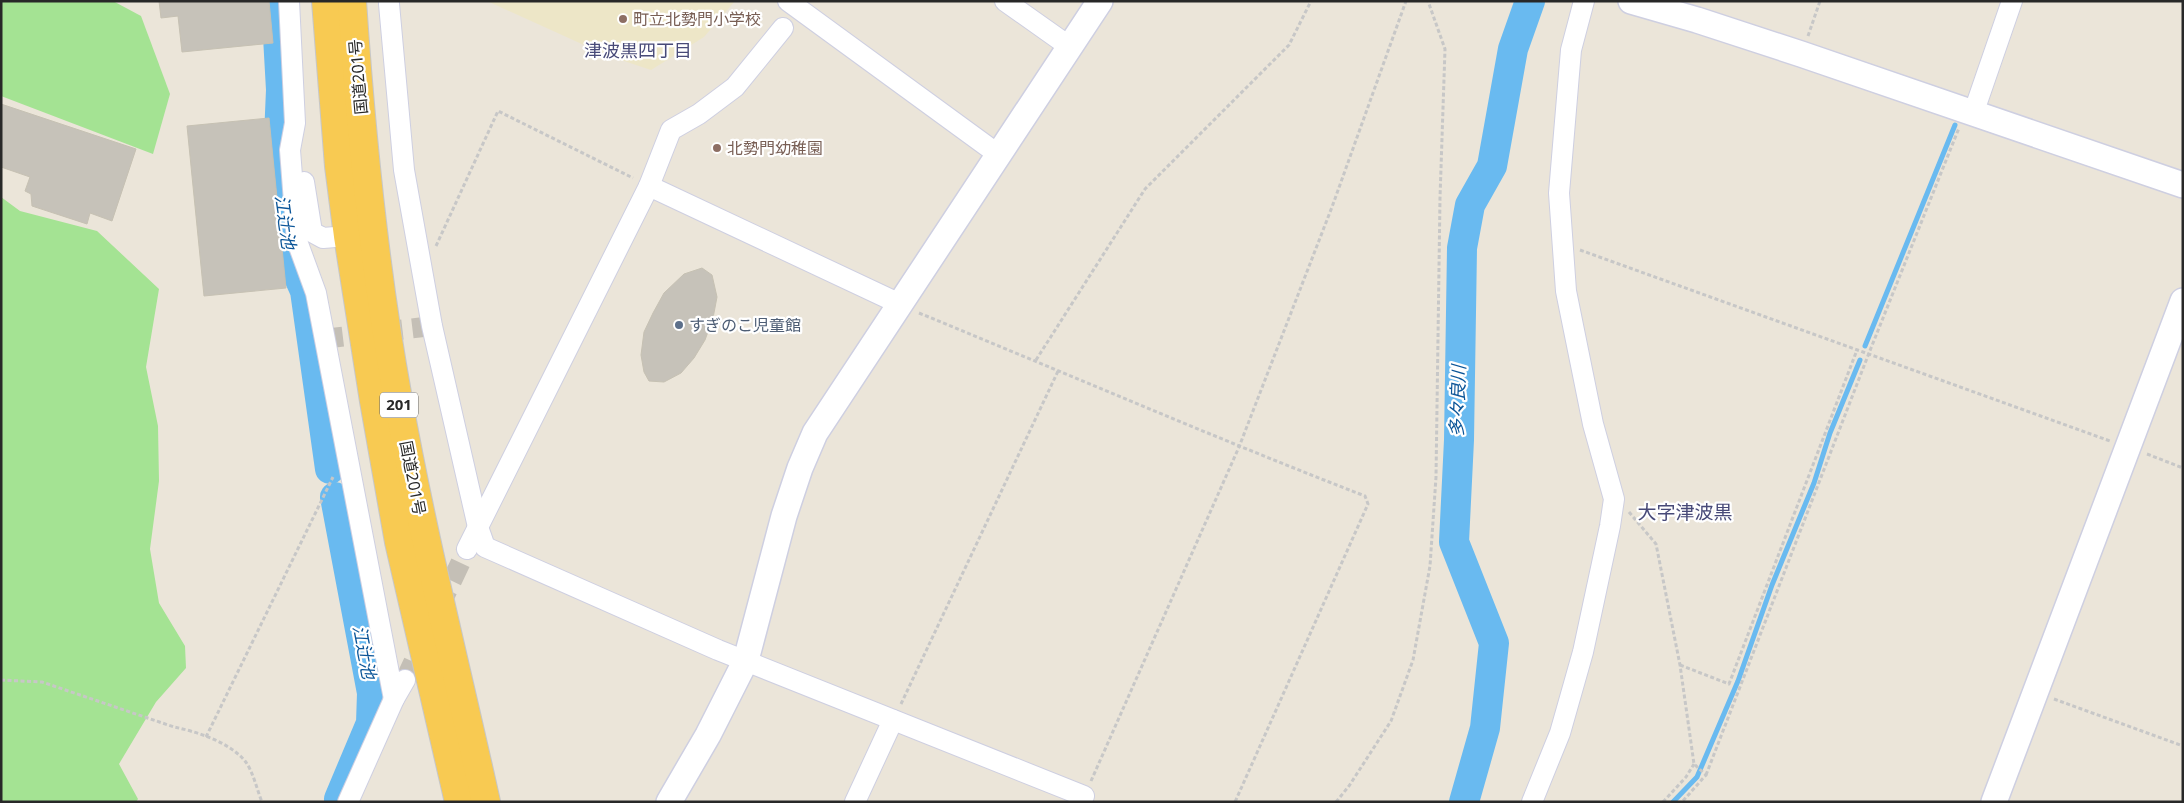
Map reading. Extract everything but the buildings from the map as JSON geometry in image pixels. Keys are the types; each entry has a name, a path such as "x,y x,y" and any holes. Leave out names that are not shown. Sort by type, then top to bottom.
{"highway":[{"name":"国道201号","path":"326,1 339,166 348,236 399,542 459,802"},
{"name":"国道201号","path":"352,1 365,158 397,397 425,539 486,802"}],"street":[{"path":"288,1 295,123 312,232 324,238 348,236"},
{"path":"788,1 999,155"},
{"path":"1005,1 1070,47"},
{"path":"669,802 708,735 746,660 784,516 800,468 815,433 1100,1"},
{"path":"1532,802 1560,733 1583,652 1614,499 1593,424 1566,291 1559,193 1570,60 1584,1"},
{"path":"1631,1 1697,20 1801,54 2183,185"},
{"path":"1969,113 2012,1"},
{"path":"389,4 404,170 432,326 478,527 485,547 709,646 1084,796"},
{"path":"467,549 649,186 672,130 699,114 736,87 783,28"},
{"path":"295,123 290,150 297,241 316,293 394,698"},
{"path":"649,186 900,304"},
{"path":"1994,802 2183,301"},
{"path":"348,802 394,698 405,680"},
{"path":"856,802 893,720"}],"path":[{"path":"1036,360 1145,189 1289,45 1311,1"},
{"path":"1084,796 1239,447 1332,207 1406,1"},
{"path":"1336,802 1350,786 1391,721 1413,660 1430,566 1436,477 1440,198 1445,48 1428,1"},
{"path":"1801,54 1820,1"},
{"path":"423,275 498,111 649,186"},
{"path":"1682,802 1704,774 1869,353 1969,113"},
{"path":"1563,244 2183,468"},
{"path":"900,304 1059,369 1239,447 1365,496 1368,504 1235,802"},
{"path":"1680,665 1729,684 1857,350"},
{"path":"893,720 1059,369"},
{"path":"206,737 347,449"},
{"path":"1614,499 1631,514 1656,544 1680,665 1696,765 1704,774"},
{"path":"1,680 42,682 174,727 194,731 225,746 245,762 262,802"},
{"path":"2035,692 2183,746"},
{"path":"1663,802 1696,765"}],"shaded area":[{"name":"町立北勢門小学校","path":"487,1 735,1 704,37 651,70 606,55"}],"green space":[{"path":"1,1 113,1 141,16 170,94 153,154 1,96"},
{"path":"1,197 20,211 97,231 159,289 146,367 158,426 159,481 150,549 159,603 185,646 186,668 156,702 119,764 138,799 136,802 1,802"}],"waterway":[{"name":"江辻池","path":"276,1 281,90 278,160 284,244 305,291 330,469"},
{"name":"多々良川","path":"1464,802 1485,728 1494,643 1454,542 1459,440 1462,248 1470,205 1492,166 1513,49 1530,1"},
{"path":"1865,346 1955,125"},
{"path":"1673,802 1697,777 1738,681 1772,585 1814,483 1830,433 1860,360"},
{"name":"江辻池","path":"335,497 372,693 371,723 339,799"}],"tunnel":[{"path":"323,339 432,326"},
{"path":"439,608 467,549"},
{"path":"405,680 424,639"}],"place":[{"name":"町立北勢門小学校","path":"623,19"},
{"name":"北勢門幼稚園","path":"717,148"},
{"name":"すぎのこ児童館","path":"679,325"}],"district":[{"name":"津波黒四丁目","path":"638,51"},
{"name":"大字津波黒","path":"1685,512"}]}
